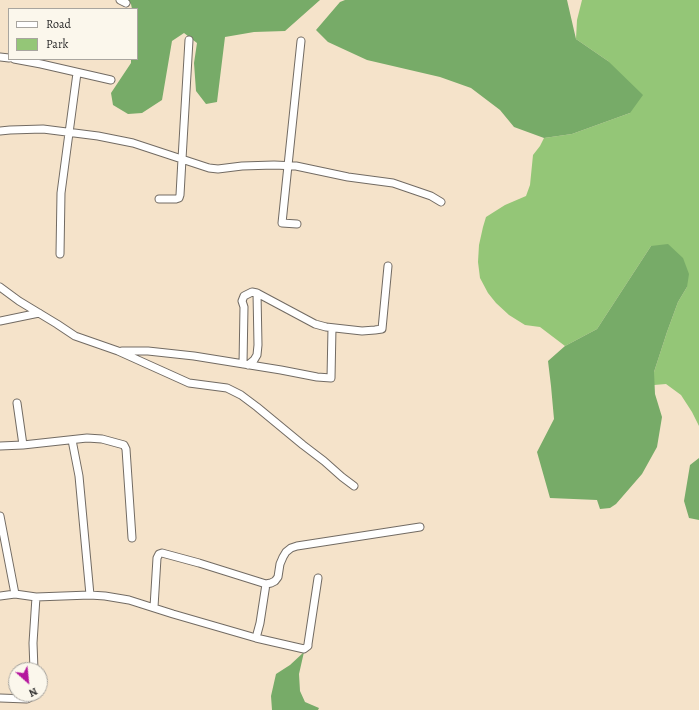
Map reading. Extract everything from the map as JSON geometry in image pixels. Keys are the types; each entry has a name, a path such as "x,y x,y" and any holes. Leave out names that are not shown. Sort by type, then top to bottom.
{"street":[{"path":"159,199 176,199 179,198 180,195 189,40"},
{"path":"297,224 282,223 301,41"},
{"path":"19,60 111,80"},
{"path":"60,254 61,193 77,72"},
{"path":"0,131 43,129 98,136 133,143 209,168 218,169 242,166 274,165 296,166 348,178 393,183 431,196 441,202"},
{"path":"245,364 244,307 242,301 244,296 252,292 257,293 315,324 326,327 362,330 382,329 388,266"},
{"path":"0,287 19,301 75,336 118,351 189,383 227,388 241,395 324,461 342,478 354,486"},
{"path":"245,364 257,355 257,293"},
{"path":"0,321 39,313"},
{"path":"118,351 194,356 317,377 331,378 332,328"},
{"path":"17,403 23,445"},
{"path":"0,446 87,438 102,439 122,444 126,447 132,538"},
{"path":"72,440 79,476 90,595"},
{"path":"0,516 16,594"},
{"path":"154,607 157,558 159,554 162,553 266,584 275,581 278,576 283,557 291,548 420,527"},
{"path":"0,596 16,594 36,597 90,595 129,600 256,638 302,649 306,648 308,644 318,578"},
{"path":"256,638 260,623 266,584"},
{"path":"34,662 33,642 36,597"}],"green space":[{"path":"127,0 320,0 285,31 254,32 225,37 217,102 206,104 196,91 194,63 197,43 184,33 172,41 162,100 142,113 128,114 113,105 111,93 131,63 131,60 138,60 138,8 132,8 131,4"},
{"path":"345,0 567,0 576,39 608,61 643,95 630,113 572,134 544,138 514,127 500,110 471,88 440,77 367,60 328,42 316,30 340,2"},
{"path":"582,0 699,0 699,426 681,395 666,384 654,385 654,372 667,332 678,302 687,287 651,246 597,329 565,346 540,327 525,325 509,315 488,293 480,278 478,262 479,245 486,217 505,205 526,196 530,185 533,155 544,138 572,134 630,113 608,61 576,39 577,20"},
{"path":"668,244 683,258 689,274 687,287 678,302 654,372 655,394 662,417 657,447 642,474 616,504 610,508 600,509 597,500 550,498 537,452 554,419 548,361 565,346 597,329 651,246"},
{"path":"699,458 699,520 689,518 684,501 690,465"},
{"path":"304,652 299,674 300,691 305,702 319,708 318,710 272,710 271,696 276,674 290,665"}]}
